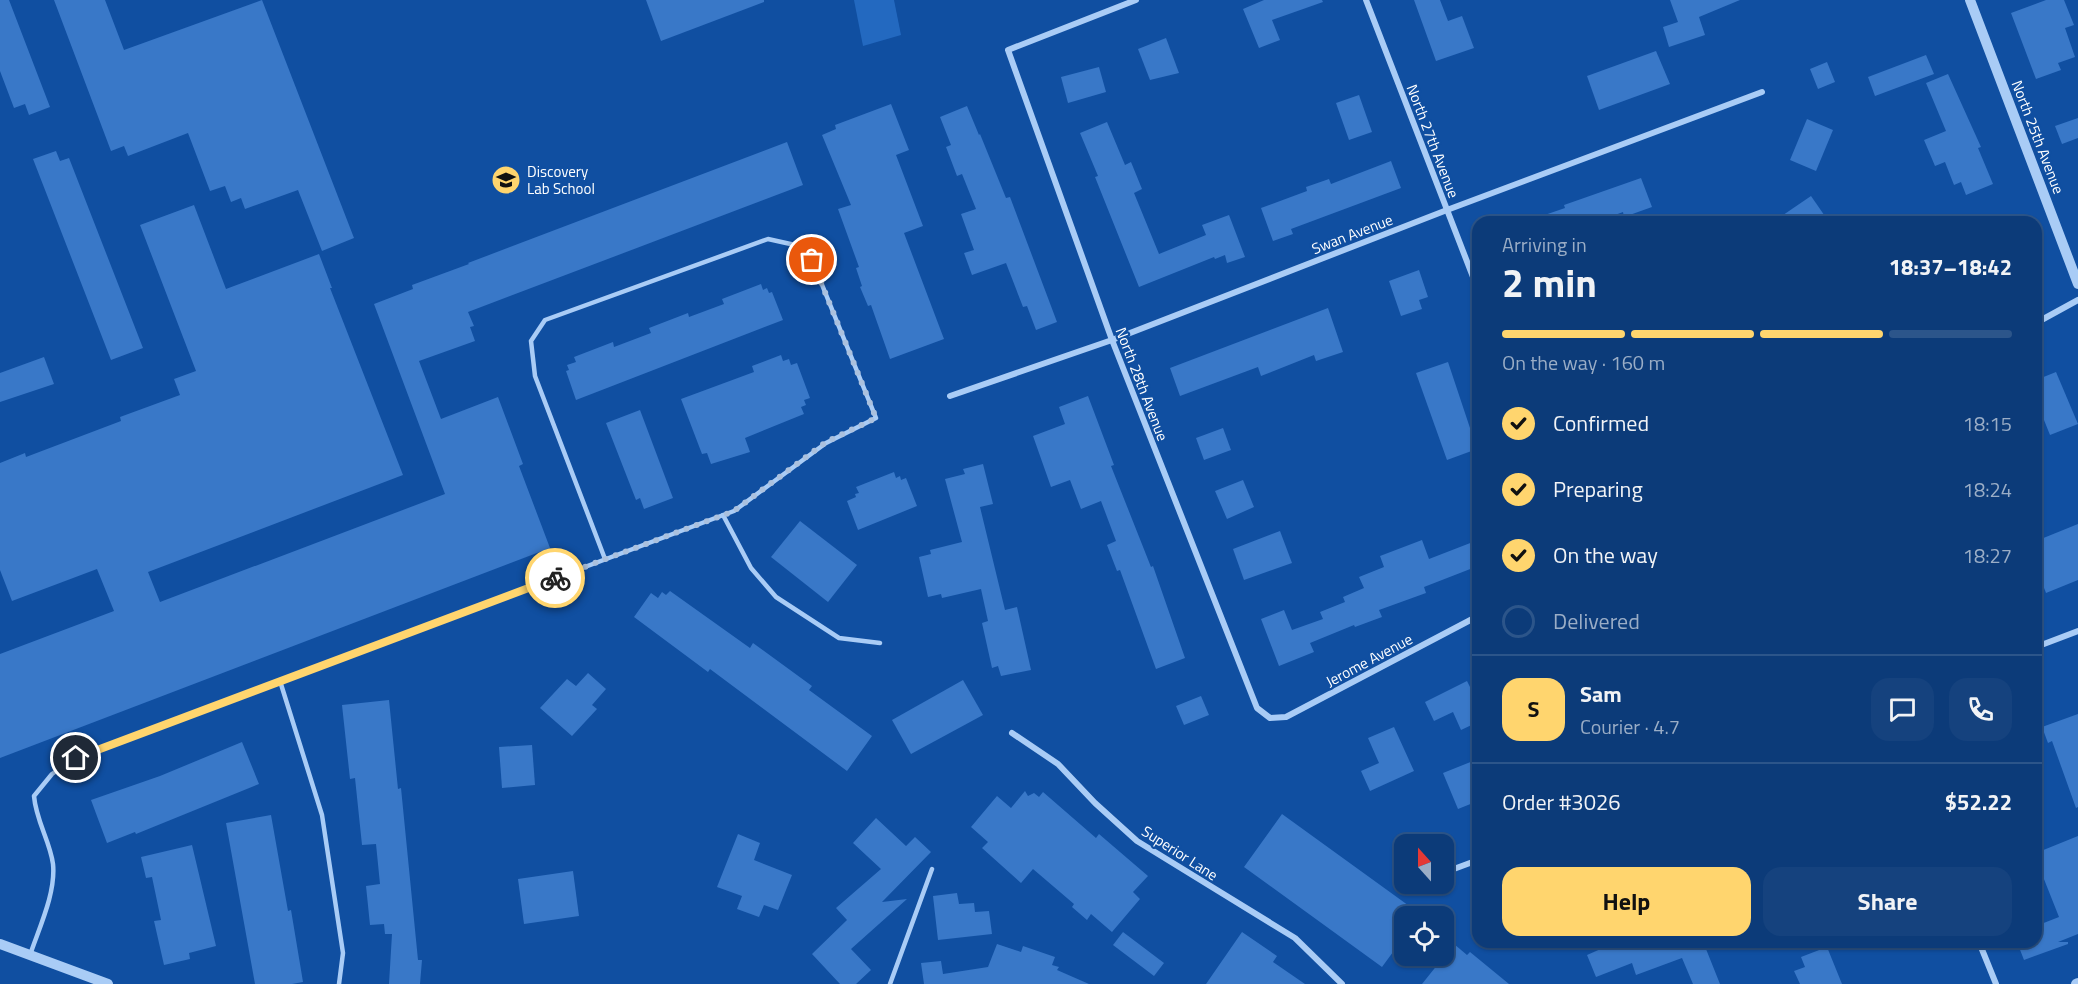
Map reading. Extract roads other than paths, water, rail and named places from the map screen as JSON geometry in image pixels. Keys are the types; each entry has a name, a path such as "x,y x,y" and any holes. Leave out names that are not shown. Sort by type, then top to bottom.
{"street":[{"name":"North 28th Avenue","path":"1136,0 1008,50 1112,340 1257,708 1270,718"},
{"name":"North 27th Avenue","path":"1366,0 1472,275"},
{"name":"North 25th Avenue","path":"1970,0 2078,284"},
{"name":"Swan Avenue","path":"950,396 1112,340 1447,210 1762,92"},
{"path":"2042,320 2078,300"},
{"name":"Jerome Avenue","path":"1270,718 1286,717 1303,710 1472,619"},
{"path":"2042,645 2078,631"},
{"name":"Superior Lane","path":"1012,733 1058,764 1095,803 1137,841 1295,938 1342,984"},
{"path":"1454,869 1472,862"},
{"path":"0,944 108,984"},
{"path":"1981,948 1996,984"}],"lane":[{"path":"30,955 54,884 53,862 35,811 34,796 52,774 76,758 605,560 734,511 826,442 876,418 812,260 795,244 768,240 545,320 531,341 534,376 605,560"},
{"path":"723,515 751,568 776,597 839,638 880,643"},
{"path":"280,681 322,815 343,954 339,984"},
{"path":"890,984 932,869"}],"place":[{"name":"Discovery Lab School","path":"506,180"}]}
